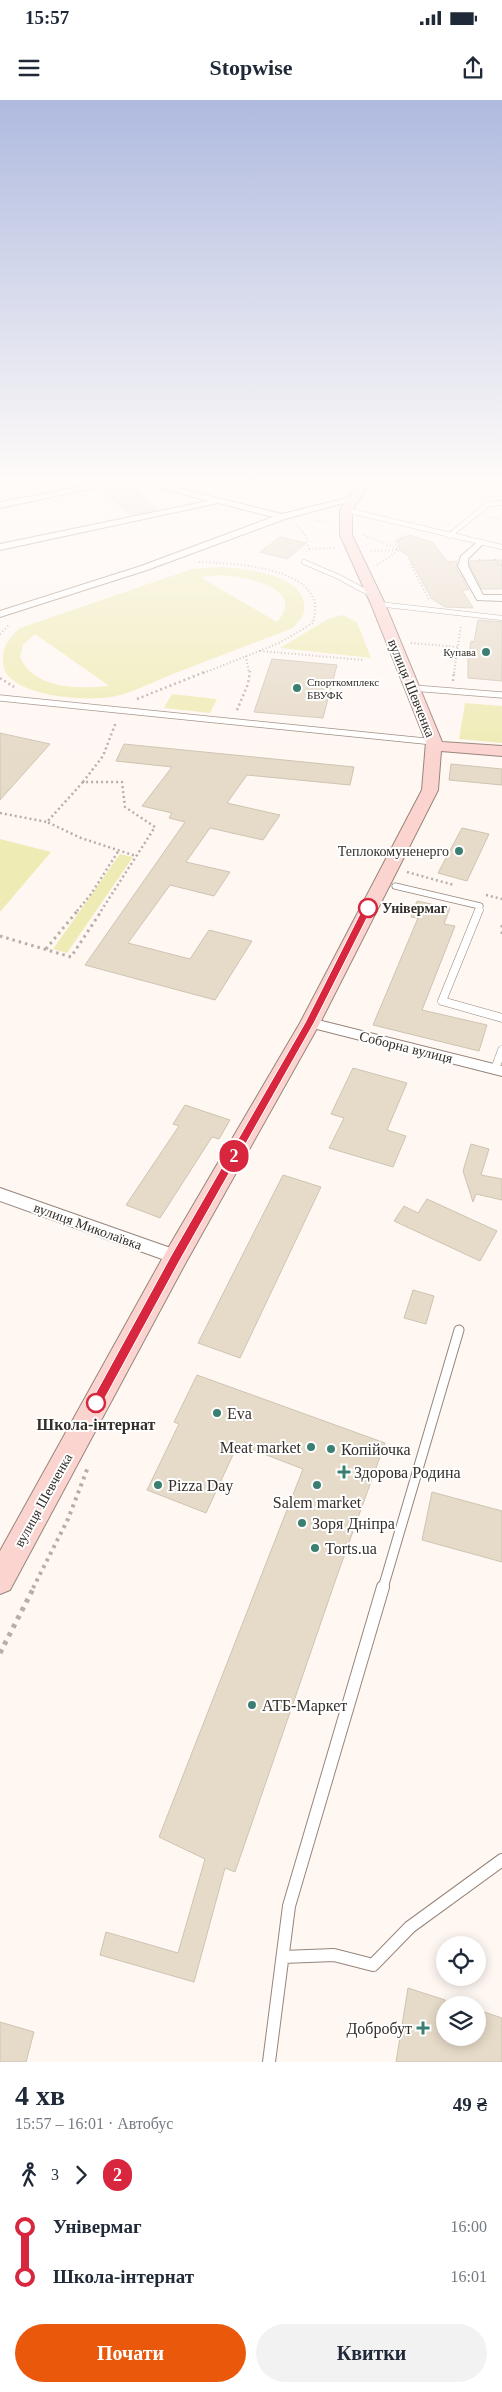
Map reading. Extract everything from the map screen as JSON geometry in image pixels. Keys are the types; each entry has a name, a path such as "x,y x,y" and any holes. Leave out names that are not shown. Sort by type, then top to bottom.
{"street":[{"path":"0,614 123,575"},
{"name":"вулиця Шевченка","path":"0,1580 176,1257 310,1023 430,790 435,744 364,575"},
{"path":"468,575 480,598 502,598"},
{"path":"435,744 502,752"},
{"name":"Соборна вулиця","path":"310,1023 498,1070"},
{"name":"вулиця Миколаївка","path":"0,1194 176,1257"}],"lane":[{"path":"333,575 376,600 462,614 502,618"},
{"path":"413,688 502,695"},
{"path":"0,698 435,744"},
{"path":"395,886 480,906 442,1001 502,1018"},
{"path":"498,1070 502,1050"},
{"path":"269,2062 289,1906 459,1330"},
{"path":"283,1956 334,1955 373,1965 410,1927 502,1860"}],"path":[{"path":"136,700 279,643 312,623 315,603 305,588 284,575"},
{"path":"415,575 432,603"},
{"path":"452,690 462,614"},
{"path":"408,643 458,647"},
{"path":"259,651 364,660"},
{"path":"231,722 249,682 251,668 246,656"},
{"path":"0,678 20,690"},
{"path":"47,822 83,782 103,756 120,712"},
{"path":"0,936 70,957 155,827 125,807 122,782 83,782"},
{"path":"0,813 47,822 81,838 136,856"},
{"path":"46,949 91,894 120,850"},
{"path":"395,886 403,871 457,886"},
{"path":"484,894 502,899"},
{"path":"502,925 502,934"}],"shaded area":[{"path":"176,575 269,575 287,582 297,589 303,599 304,611 300,620 293,628 138,689 104,698 55,696 38,692 11,679 4,669 3,656 5,646 20,628","holes":["221,575 244,578 269,586 279,592 285,600 284,610 277,622 200,577","35,634 108,685 70,687 46,681 27,668 20,657 23,645"]},
{"path":"342,615 357,622 371,658 280,648 328,619"},
{"path":"172,694 217,699 210,713 164,708"},
{"path":"465,703 502,706 502,743 459,739"},
{"path":"0,839 51,852 0,912"},
{"path":"120,854 133,857 67,953 53,949"}],"building":[{"path":"418,575 460,575 469,590 462,590 473,608 445,607 432,599"},
{"path":"474,575 502,575 502,589 482,589"},
{"name":"Купава","path":"478,620 502,622 502,681 468,678 468,659 471,641 474,642"},
{"name":"Спорткомплекс БВУФК","path":"272,659 337,665 323,718 254,712"},
{"path":"0,733 50,744 0,800"},
{"path":"124,744 354,767 350,785 247,775 227,803 280,815 263,840 210,828 186,862 230,872 214,896 170,885 128,943 190,959 209,930 252,941 215,1000 85,965 185,822 169,818 172,813 142,806 172,767 116,761"},
{"path":"451,764 502,769 502,785 449,780"},
{"path":"462,828 489,834 467,881 438,873"},
{"path":"417,901 450,908 444,924 455,926 422,1010 487,1025 479,1051 373,1025 418,918 411,917"},
{"path":"353,1068 407,1083 387,1130 406,1136 393,1167 329,1148 344,1118 331,1114"},
{"path":"185,1105 230,1120 219,1139 212,1137 160,1218 126,1205 179,1126 173,1124"},
{"path":"471,1144 489,1149 481,1175 502,1179 502,1200 476,1194 473,1202 463,1171"},
{"path":"283,1175 321,1187 240,1358 198,1343"},
{"path":"427,1199 497,1231 480,1261 394,1221 404,1206 418,1213"},
{"path":"413,1290 434,1296 426,1324 404,1318"},
{"path":"197,1375 385,1443 235,1872 225,1868 194,1982 100,1955 106,1932 178,1953 205,1859 159,1837 303,1469 238,1444 206,1513 147,1490 179,1424 174,1422"},
{"path":"432,1492 502,1511 502,1562 422,1540"},
{"name":"Добробут","path":"408,1988 436,1997 436,2046 486,2046 486,2013 502,2018 502,2062 396,2062"},
{"path":"0,2022 34,2032 26,2062 0,2062"}],"bus line":[{"name":"2","path":"96,1403 176,1257 310,1023 368,908"}],"place":[{"name":"Купава","path":"486,652"},
{"name":"Спорткомплекс БВУФК","path":"297,688"},
{"name":"Теплокомуненерго","path":"459,851"},
{"name":"Універмаг","path":"368,908"},
{"name":"Школа-інтернат","path":"96,1403"},
{"name":"Eva","path":"217,1413"},
{"name":"Meat market","path":"311,1447"},
{"name":"Копійочка","path":"331,1449"},
{"name":"Здорова Родина","path":"344,1472"},
{"name":"Pizza Day","path":"158,1485"},
{"name":"Salem market","path":"317,1485"},
{"name":"Зоря Дніпра","path":"302,1523"},
{"name":"Torts.ua","path":"315,1548"},
{"name":"АТБ-Маркет","path":"252,1705"},
{"name":"Добробут","path":"423,2028"}]}
